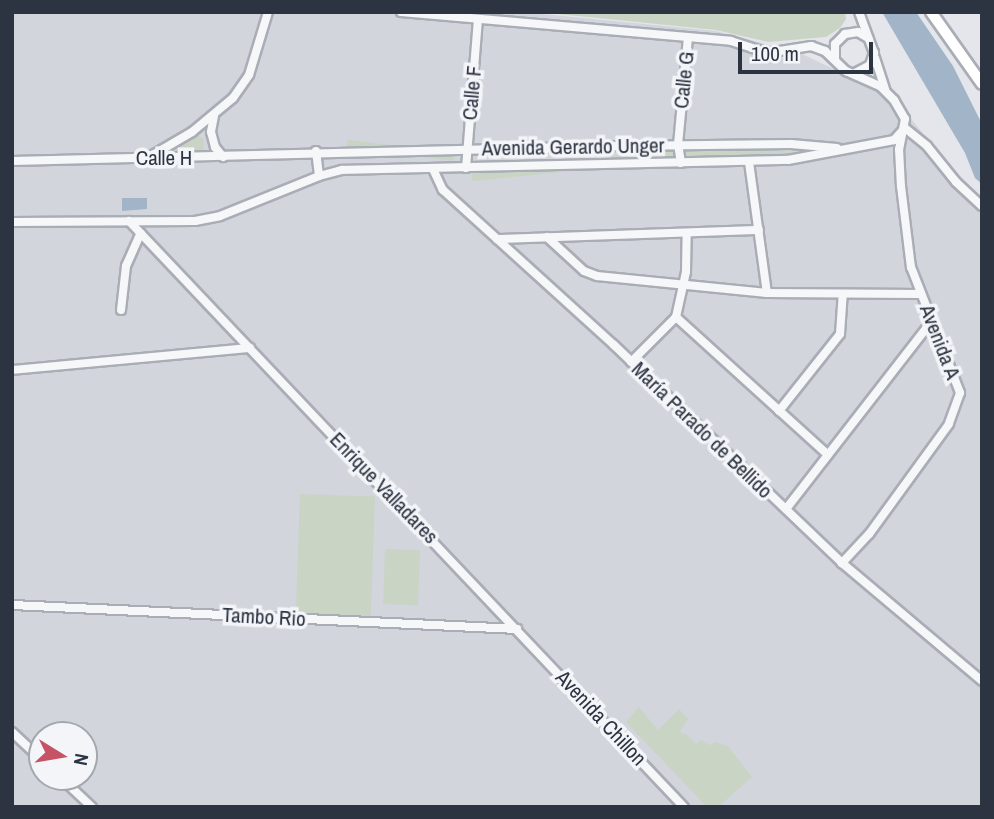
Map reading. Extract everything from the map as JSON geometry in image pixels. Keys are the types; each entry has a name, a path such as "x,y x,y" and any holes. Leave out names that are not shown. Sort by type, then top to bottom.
{"main road":[{"path":"931,12 982,84"}],"street":[{"path":"151,156 214,116 249,75 268,12"},
{"path":"401,12 731,41 767,53 811,46 825,51 836,63 887,91"},
{"path":"836,63 835,44 853,24 859,12"},
{"path":"859,12 874,53 879,78 902,112 905,128 927,146 956,182 982,206"},
{"name":"Calle F","path":"466,168 478,19"},
{"path":"845,34 858,32 870,40"},
{"name":"Calle G","path":"681,163 678,145 688,38"},
{"path":"852,73 870,65 874,53"},
{"path":"214,116 211,132 215,147 223,157"},
{"name":"Avenida Gerardo Unger","path":"12,222 195,221 220,216 319,176 342,170 788,160 894,140 905,128"},
{"name":"Avenida A","path":"842,563 869,534 949,424 960,393 911,267 899,149 905,128"},
{"name":"Avenida Gerardo Unger","path":"316,151 792,144 854,149"},
{"path":"316,151 319,176"},
{"name":"Calle H","path":"12,161 151,156 223,157 316,151"},
{"path":"342,151 342,170"},
{"path":"750,162 767,293"},
{"name":"María Parado de Bellido","path":"433,169 443,190 631,362 842,563 982,681"},
{"name":"Enrique Valladares","path":"129,221 517,629"},
{"path":"497,239 759,230"},
{"path":"121,310 126,267 141,233"},
{"path":"631,362 676,317 683,285 687,233"},
{"path":"547,237 589,275 767,293 921,294"},
{"path":"779,411 839,334 843,295"},
{"path":"676,317 828,455"},
{"path":"786,509 932,322"},
{"path":"12,370 250,348"},
{"name":"Tambo Rio","path":"12,605 517,629"},
{"name":"Avenida Chillon","path":"517,629 684,807"},
{"path":"12,732 28,747"},
{"path":"75,791 92,807"}],"shaded area":[{"path":"12,12 522,12 716,31 800,53 884,93 913,121 969,192 982,199 982,807 12,807"}],"green space":[{"path":"538,12 845,12 846,19 840,28 826,37 768,42 716,30"},
{"path":"198,135 204,140 203,152 170,154"},
{"path":"348,140 455,153 454,161 347,148"},
{"path":"754,149 814,153 686,159 685,150"},
{"path":"674,150 675,160 472,181 471,171"},
{"path":"300,494 375,497 371,617 296,614"},
{"path":"385,549 420,550 418,605 383,604"},
{"path":"639,707 658,730 679,709 688,719 680,731 684,735 696,744 701,740 710,745 716,742 728,746 752,777 718,807 707,807 626,722"}],"water":[{"path":"882,12 916,12 953,66 982,124 982,184 975,178 965,153"},
{"path":"122,198 147,198 147,209 122,211"}]}
